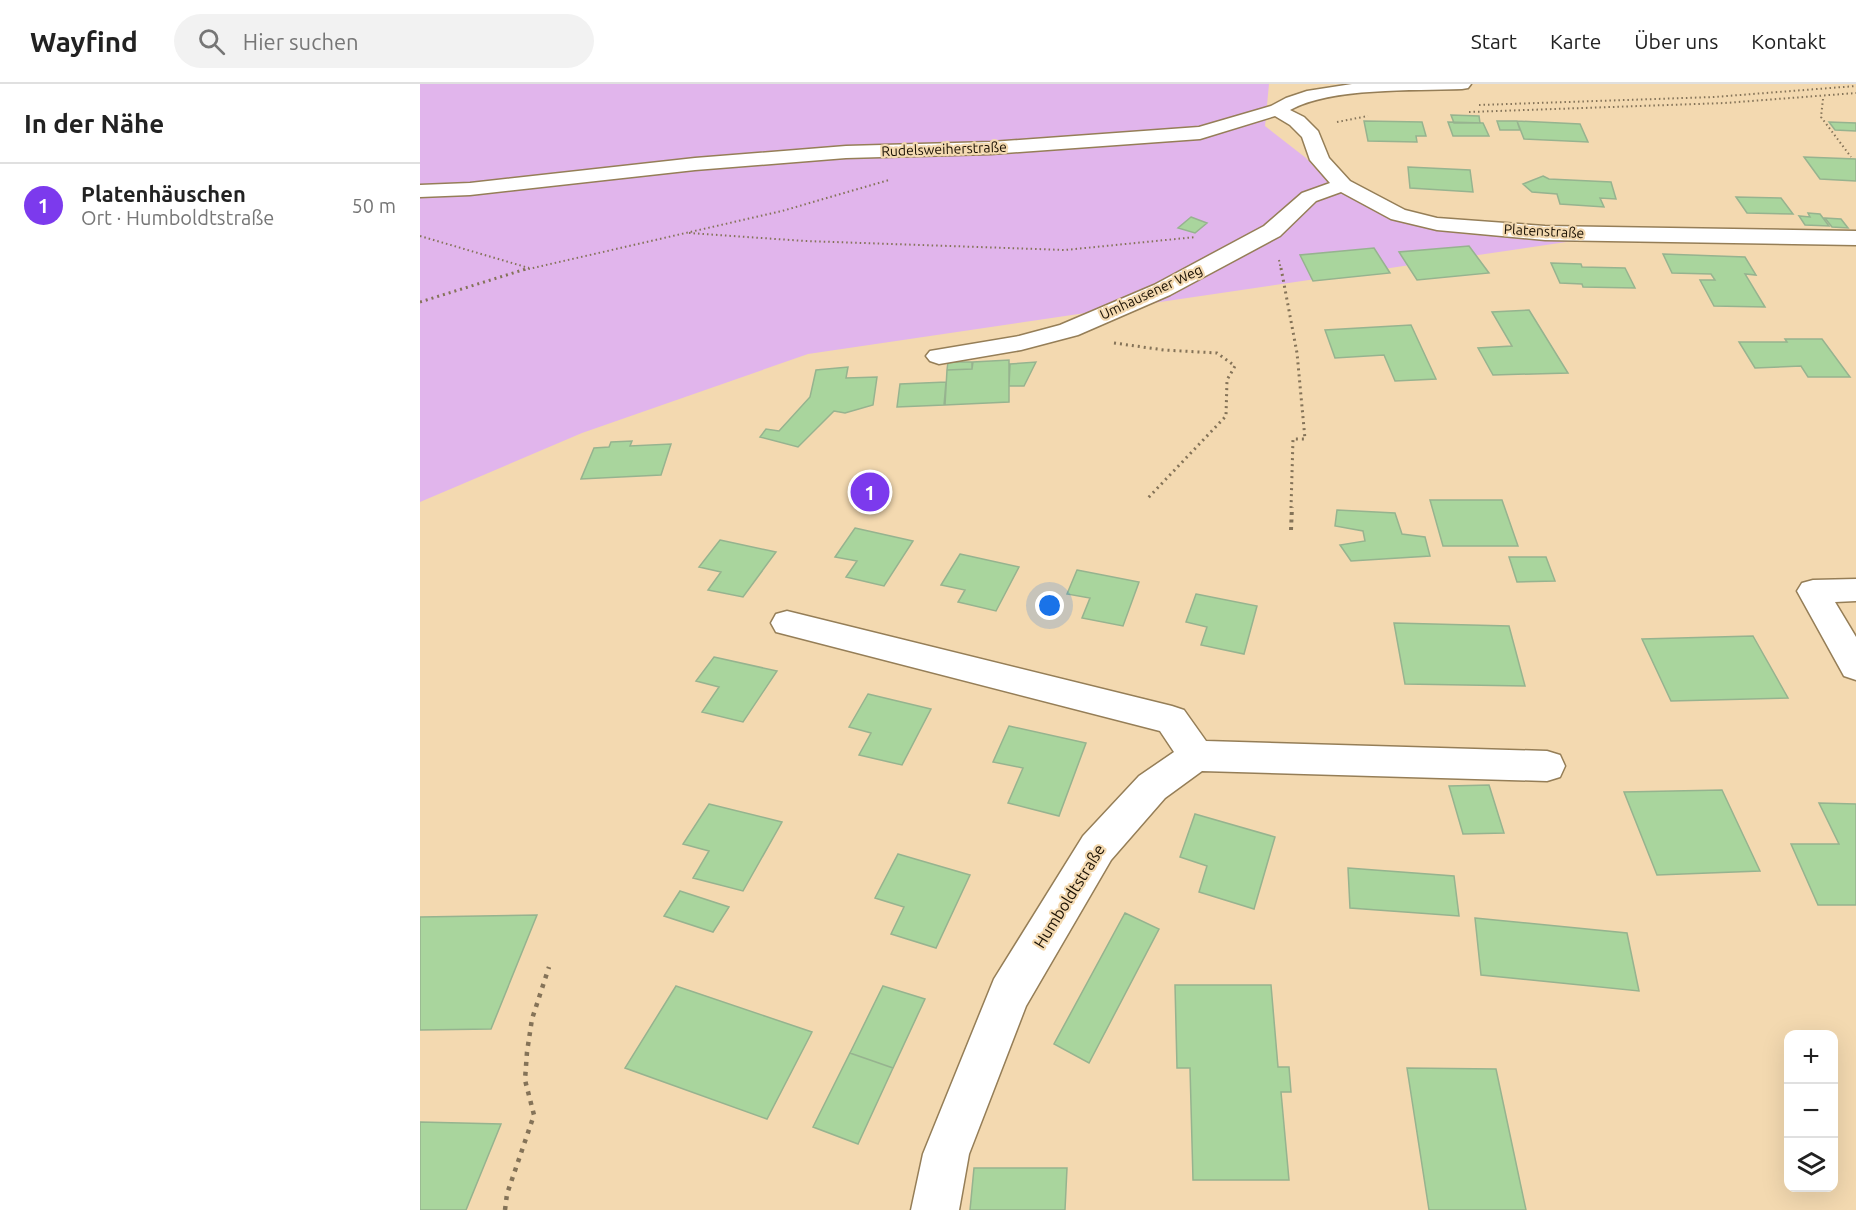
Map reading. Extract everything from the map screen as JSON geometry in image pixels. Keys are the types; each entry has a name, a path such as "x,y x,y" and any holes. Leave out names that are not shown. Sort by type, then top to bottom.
{"street":[{"name":"Rudelsweiherstraße","path":"420,190 470,189 695,164 846,152 991,148 1200,133 1277,110 1285,103 1324,92 1371,87 1462,84"},
{"name":"Platenstraße","path":"1277,110 1305,118 1320,160 1343,185 1398,215 1437,224 1545,233 1856,238"},
{"name":"Umhausener Weg","path":"939,356 1021,343 1069,330 1162,290 1272,231 1309,197 1343,185"},
{"path":"1856,591 1814,591 1856,667"},
{"path":"787,623 1172,720 1196,756 1547,766"},
{"name":"Humboldtstraße","path":"935,1210 946,1154 1010,994 1097,848 1152,787 1196,756"}],"path":[{"path":"1479,105 1723,97 1856,86"},
{"path":"1462,112 1734,102 1856,93"},
{"path":"1824,99 1821,117 1851,157"},
{"path":"1305,118 1343,122 1372,115"},
{"path":"420,302 530,268 682,232 782,212 893,179"},
{"path":"1272,231 1284,280 1297,353 1305,439 1293,439 1291,530"},
{"path":"682,232 806,241 1065,250 1202,236"},
{"path":"420,236 530,268"},
{"path":"1069,330 1079,339 1164,350 1217,353 1235,366 1227,380 1226,416 1148,498"},
{"path":"505,1210 507,1194 534,1115 525,1080 527,1052 532,1019 549,967"}],"shaded area":[{"path":"420,84 1269,84 1265,126 1306,158 1330,184 1418,225 1464,234 1573,241 808,354 582,433 420,502"}],"building":[{"path":"1451,115 1479,116 1480,123 1454,123"},
{"path":"1364,121 1422,122 1426,136 1416,136 1417,142 1368,141"},
{"path":"1497,121 1517,121 1520,130 1500,130"},
{"path":"1517,121 1580,124 1588,142 1524,139"},
{"path":"1448,122 1483,123 1489,136 1453,136"},
{"path":"1829,122 1856,123 1856,131 1835,130"},
{"path":"1804,157 1856,159 1856,181 1820,179"},
{"path":"1408,167 1470,170 1473,192 1410,188"},
{"path":"1543,176 1549,179 1611,182 1616,199 1600,198 1604,207 1560,204 1557,194 1532,192 1523,184"},
{"path":"1736,197 1781,198 1793,214 1747,213"},
{"path":"1808,213 1820,214 1829,226 1805,225 1799,216 1810,217"},
{"path":"1191,217 1207,223 1195,233 1178,228"},
{"path":"1825,218 1841,219 1848,228 1832,227"},
{"path":"1469,246 1489,273 1417,280 1399,252"},
{"path":"1374,248 1390,273 1313,281 1300,255"},
{"path":"1663,254 1745,257 1756,275 1745,274 1765,307 1714,306 1700,280 1715,280 1711,274 1672,273"},
{"path":"1551,263 1581,264 1582,267 1625,268 1635,288 1583,287 1582,284 1560,283"},
{"path":"1529,310 1568,373 1493,375 1478,348 1512,346 1492,312"},
{"path":"1411,325 1436,379 1395,381 1384,355 1335,358 1325,330"},
{"path":"1785,339 1822,339 1850,377 1808,377 1801,366 1755,368 1739,342 1787,342"},
{"path":"1009,360 1009,402 945,405 947,370 972,369 973,362"},
{"path":"948,362 972,362 972,369 947,370"},
{"path":"1036,362 1024,386 1009,386 1010,364"},
{"path":"848,367 846,378 877,377 873,405 845,413 834,411 798,447 760,437 766,429 779,431 810,397 816,370"},
{"path":"946,382 944,405 897,407 900,384"},
{"path":"632,441 630,446 671,444 661,475 581,479 594,448 609,447 611,442"},
{"path":"883,481 882,500 857,502 858,484"},
{"path":"1430,500 1502,500 1518,546 1443,546"},
{"path":"1337,510 1395,513 1402,534 1425,537 1430,556 1351,561 1340,545 1365,541 1363,531 1335,526"},
{"path":"855,528 913,541 884,586 846,577 857,561 835,557"},
{"path":"720,540 776,552 743,597 708,590 721,572 699,567"},
{"path":"960,554 1019,567 996,611 958,602 965,590 941,585"},
{"path":"1509,557 1546,557 1555,581 1517,582"},
{"path":"1077,570 1139,582 1123,626 1082,618 1090,598 1067,594"},
{"path":"1196,594 1257,606 1244,654 1201,645 1207,627 1186,622"},
{"path":"1394,623 1509,626 1525,686 1405,684"},
{"path":"1753,636 1788,698 1671,701 1642,639"},
{"path":"714,657 777,671 743,722 702,712 719,687 696,681"},
{"path":"868,694 931,709 902,765 859,755 871,733 849,727"},
{"path":"1009,726 1086,743 1059,816 1008,803 1023,768 993,762"},
{"path":"1489,785 1504,833 1463,834 1449,786"},
{"path":"1722,790 1760,871 1657,875 1624,792"},
{"path":"1819,803 1856,804 1856,905 1818,905 1791,844 1839,844"},
{"path":"709,804 782,822 743,891 693,878 709,851 683,844"},
{"path":"1195,814 1275,837 1254,909 1199,892 1207,866 1180,857"},
{"path":"898,854 970,875 936,948 891,934 904,907 875,898"},
{"path":"1348,868 1454,876 1459,916 1350,908"},
{"path":"680,891 729,907 713,932 664,916"},
{"path":"1125,913 1159,929 1089,1063 1054,1044"},
{"path":"537,915 491,1029 420,1030 420,917"},
{"path":"1475,918 1627,933 1639,991 1481,975"},
{"path":"1175,985 1271,985 1278,1067 1289,1067 1291,1092 1281,1092 1289,1180 1193,1180 1190,1068 1177,1068"},
{"path":"676,986 812,1032 767,1119 625,1068"},
{"path":"883,986 925,999 893,1068 850,1053"},
{"path":"850,1053 893,1068 858,1144 813,1127"},
{"path":"1407,1068 1496,1069 1526,1210 1429,1210"},
{"path":"420,1122 501,1124 466,1210 420,1210"},
{"path":"974,1168 1067,1168 1065,1210 970,1210"}],"place":[{"name":"Platenhäuschen","path":"870,492"}]}
